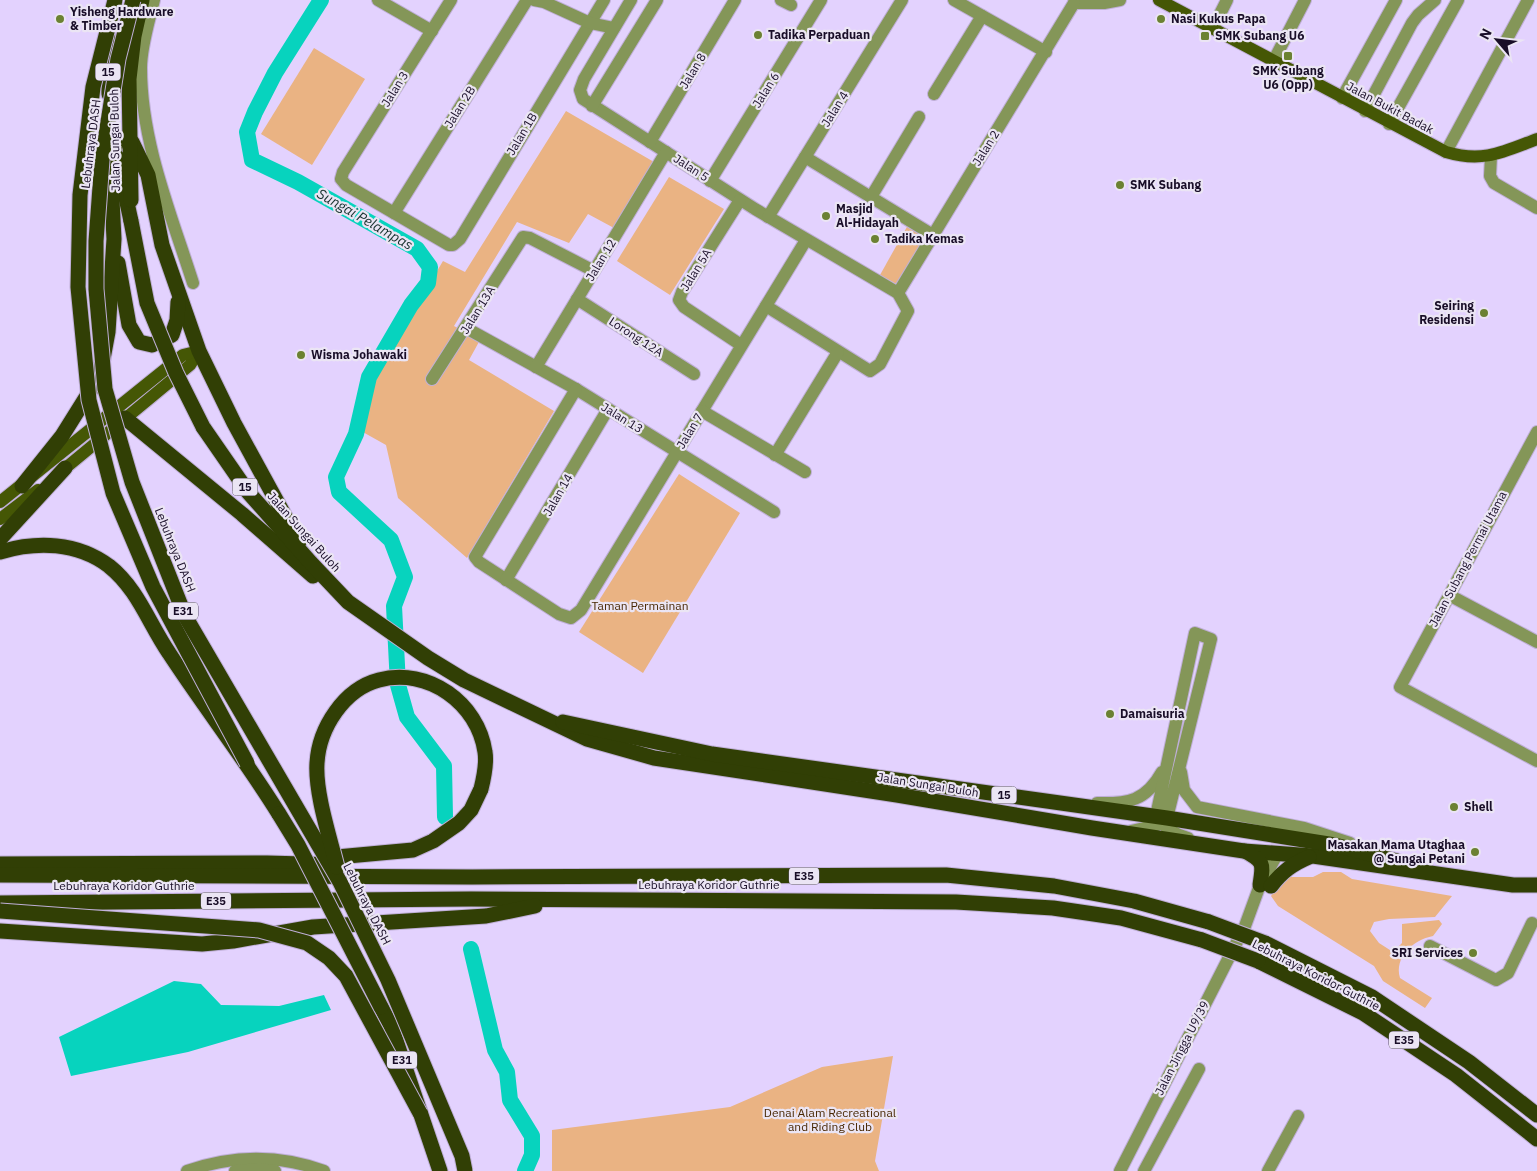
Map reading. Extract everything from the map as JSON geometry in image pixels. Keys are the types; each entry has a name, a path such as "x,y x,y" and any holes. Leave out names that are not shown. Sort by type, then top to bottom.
{"highway":[{"name":"Jalan Sungai Buloh","path":"109,0 109,105 119,174 131,221 140,275 150,310 176,373 203,427 248,492 311,563 358,609 428,658 464,680 587,739 654,758 1244,851 1282,852 1513,885 1537,885"},
{"name":"Lebuhraya DASH","path":"115,0 93,87 80,195 78,287 89,400 113,493 152,587 247,763 298,845 390,1026 440,1171"},
{"name":"Lebuhraya DASH","path":"133,0 116,68 102,160 97,223 96,289 105,389 132,482 186,616 340,882 388,980 462,1156 465,1171"},
{"name":"Jalan Sungai Buloh","path":"131,221 132,142 128,108 128,79 142,0"},
{"path":"132,142 148,175 162,245 176,291 199,351 234,423 311,563"},
{"path":"116,144 110,160 109,177 114,239 128,325 139,342 152,345 172,335 178,306 176,291"},
{"path":"22,486 62,436 92,388 103,358 108,332 114,239"},
{"path":"125,418 242,514 316,579 332,585"},
{"path":"0,539 65,468"},
{"path":"0,552 37,545 64,545 88,554 108,566 124,580 139,601 168,652 247,763"},
{"path":"267,863 412,850 433,841 459,823 471,810 481,789 485,772 486,752 473,717 441,687 422,680 379,680 360,689 342,704 330,720 320,744 317,764 320,790 340,882"},
{"name":"Jalan Sungai Buloh","path":"539,717 712,754 922,782 1335,845 1468,878"},
{"path":"1268,834 1282,852 1298,846 1335,845"},
{"path":"1244,851 1259,859 1263,866 1266,886"},
{"path":"1266,886 1293,864 1312,856"},
{"path":"0,864 267,863 385,867 433,876"},
{"name":"Lebuhraya Koridor Guthrie","path":"0,874 472,877 946,875 1054,886 1134,901 1208,922 1265,943 1372,998 1469,1062 1537,1115"},
{"name":"Jalan Sungai Buloh","path":"1513,885 1537,893"},
{"path":"0,931 202,944 233,941 313,927 486,916 567,900"},
{"name":"Lebuhraya Koridor Guthrie","path":"0,902 834,900 956,902 1043,907 1121,918 1202,940 1258,960 1363,1013 1456,1075 1537,1139"},
{"path":"0,911 259,930 307,943 329,958 346,976 420,1113"}],"main road":[{"name":"Jalan Bukit Badak","path":"1159,0 1274,60 1388,124 1446,152 1472,157 1491,156 1537,139"},
{"path":"0,502 183,354 199,351"},
{"path":"0,519 190,365 199,351"}],"street":[{"path":"154,0 141,66 142,96 156,164 194,283"},
{"path":"378,0 432,31"},
{"name":"Jalan 3","path":"394,213 346,185 341,179 343,172 452,0"},
{"name":"Jalan 2B","path":"394,213 527,0"},
{"path":"534,0 557,4 590,23 614,28"},
{"name":"Jalan 1B","path":"394,213 445,244 454,245 460,239 604,0"},
{"path":"631,0 581,85 583,99 592,106 657,0"},
{"name":"Jalan 8","path":"650,142 735,0"},
{"name":"Jalan 6","path":"710,181 821,0"},
{"name":"Jalan 4","path":"768,217 902,0"},
{"path":"954,0 1046,52"},
{"path":"1073,2 1120,0"},
{"path":"1213,28 1227,0"},
{"path":"1274,60 1305,0"},
{"path":"1342,98 1396,0"},
{"path":"1365,111 1412,23 1435,0"},
{"path":"1388,124 1458,0"},
{"name":"Jalan 2","path":"898,293 1046,52 1073,2"},
{"path":"1446,152 1530,5"},
{"path":"934,94 982,16"},
{"name":"Jalan 5","path":"592,106 740,200 898,293"},
{"path":"871,197 919,117"},
{"name":"Jalan 12","path":"536,367 666,152"},
{"path":"1491,156 1490,176 1494,183 1537,208"},
{"path":"805,157 933,235"},
{"name":"Jalan 5A","path":"740,200 682,292 679,300 684,307 742,345"},
{"name":"Jalan 13A","path":"432,379 526,236 594,272"},
{"name":"Jalan 7","path":"506,580 559,614 571,618 580,610 806,240"},
{"path":"766,306 870,371 877,368 906,318 908,307 898,293"},
{"name":"Lorong 12A","path":"577,299 694,374"},
{"name":"Jalan 13","path":"466,328 576,389 774,512"},
{"path":"775,455 838,352"},
{"path":"506,580 479,562 475,557 476,554 576,389"},
{"name":"Jalan 14","path":"506,580 608,409"},
{"path":"702,411 805,472"},
{"name":"Jalan Subang Permai Utama","path":"1537,432 1400,687 1537,760"},
{"path":"1449,595 1537,642"},
{"path":"1122,833 1142,830 1161,819 1174,763 1211,639 1195,633 1174,763 1184,790 1197,807 1304,828 1389,859"},
{"path":"1050,802 1129,802 1143,796 1174,763"},
{"path":"1161,819 1176,835 1212,845"},
{"name":"Jalan Jingga U9/39","path":"1120,1171 1282,852"},
{"path":"1430,946 1492,980 1508,973 1532,923"},
{"path":"1144,1171 1199,1069"},
{"path":"1268,1171 1298,1116"},
{"path":"187,1171 214,1161 234,1158 277,1158 302,1163 324,1171"},
{"path":"235,1171 259,1169 275,1171"}],"green space":[{"path":"314,48 365,79 312,165 261,134"},
{"path":"566,111 654,162 614,228 588,214 569,243 517,222 454,326 480,340 469,360 554,411 467,558 398,498 386,445 361,431 374,377 443,261 465,272"},
{"path":"669,177 724,209 670,295 617,261"},
{"path":"908,225 928,237 900,286 880,275"},
{"name":"Taman Permainan","path":"679,474 740,513 643,673 579,632"},
{"path":"1323,872 1341,872 1352,879 1452,896 1435,917 1389,919 1374,922 1370,931 1379,943 1393,952 1402,943 1402,924 1439,920 1442,924 1433,936 1419,941 1412,946 1400,963 1400,978 1432,998 1425,1008 1383,981 1374,966 1278,906 1271,896 1284,877 1313,877"},
{"name":"Denai Alam Recreational and Riding Club","path":"893,1056 875,1161 879,1171 552,1171 552,1130 730,1107 822,1067"}],"shaded area":[{"path":"174,981 201,984 221,1005 279,1006 324,995 331,1010 188,1052 71,1076 59,1037"}],"waterway":[{"name":"Sungai Pelampas","path":"321,0 275,73 247,132 252,160 298,182 417,249 430,267 428,283 411,305 369,377 356,434 336,477 339,492 391,540 405,577 394,606 398,685 407,717 444,766 445,817"},
{"name":"Sungai Pelampas","path":"471,949 495,1050 507,1072 510,1100 532,1136 532,1155 525,1171"}],"place":[{"name":"Yisheng Hardware & Timber","path":"60,19"},
{"name":"Nasi Kukus Papa","path":"1161,19"},
{"name":"Tadika Perpaduan","path":"758,35"},
{"name":"SMK Subang U6","path":"1205,36"},
{"name":"SMK Subang U6 (Opp)","path":"1288,56"},
{"name":"SMK Subang","path":"1120,185"},
{"name":"Masjid Al-Hidayah","path":"826,216"},
{"name":"Tadika Kemas","path":"875,239"},
{"name":"Seiring Residensi","path":"1484,313"},
{"name":"Wisma Johawaki","path":"301,355"},
{"name":"Damaisuria","path":"1110,714"},
{"name":"Shell","path":"1454,807"},
{"name":"Masakan Mama Utaghaa @ Sungai Petani","path":"1475,852"},
{"name":"SRI Services","path":"1473,953"}]}
